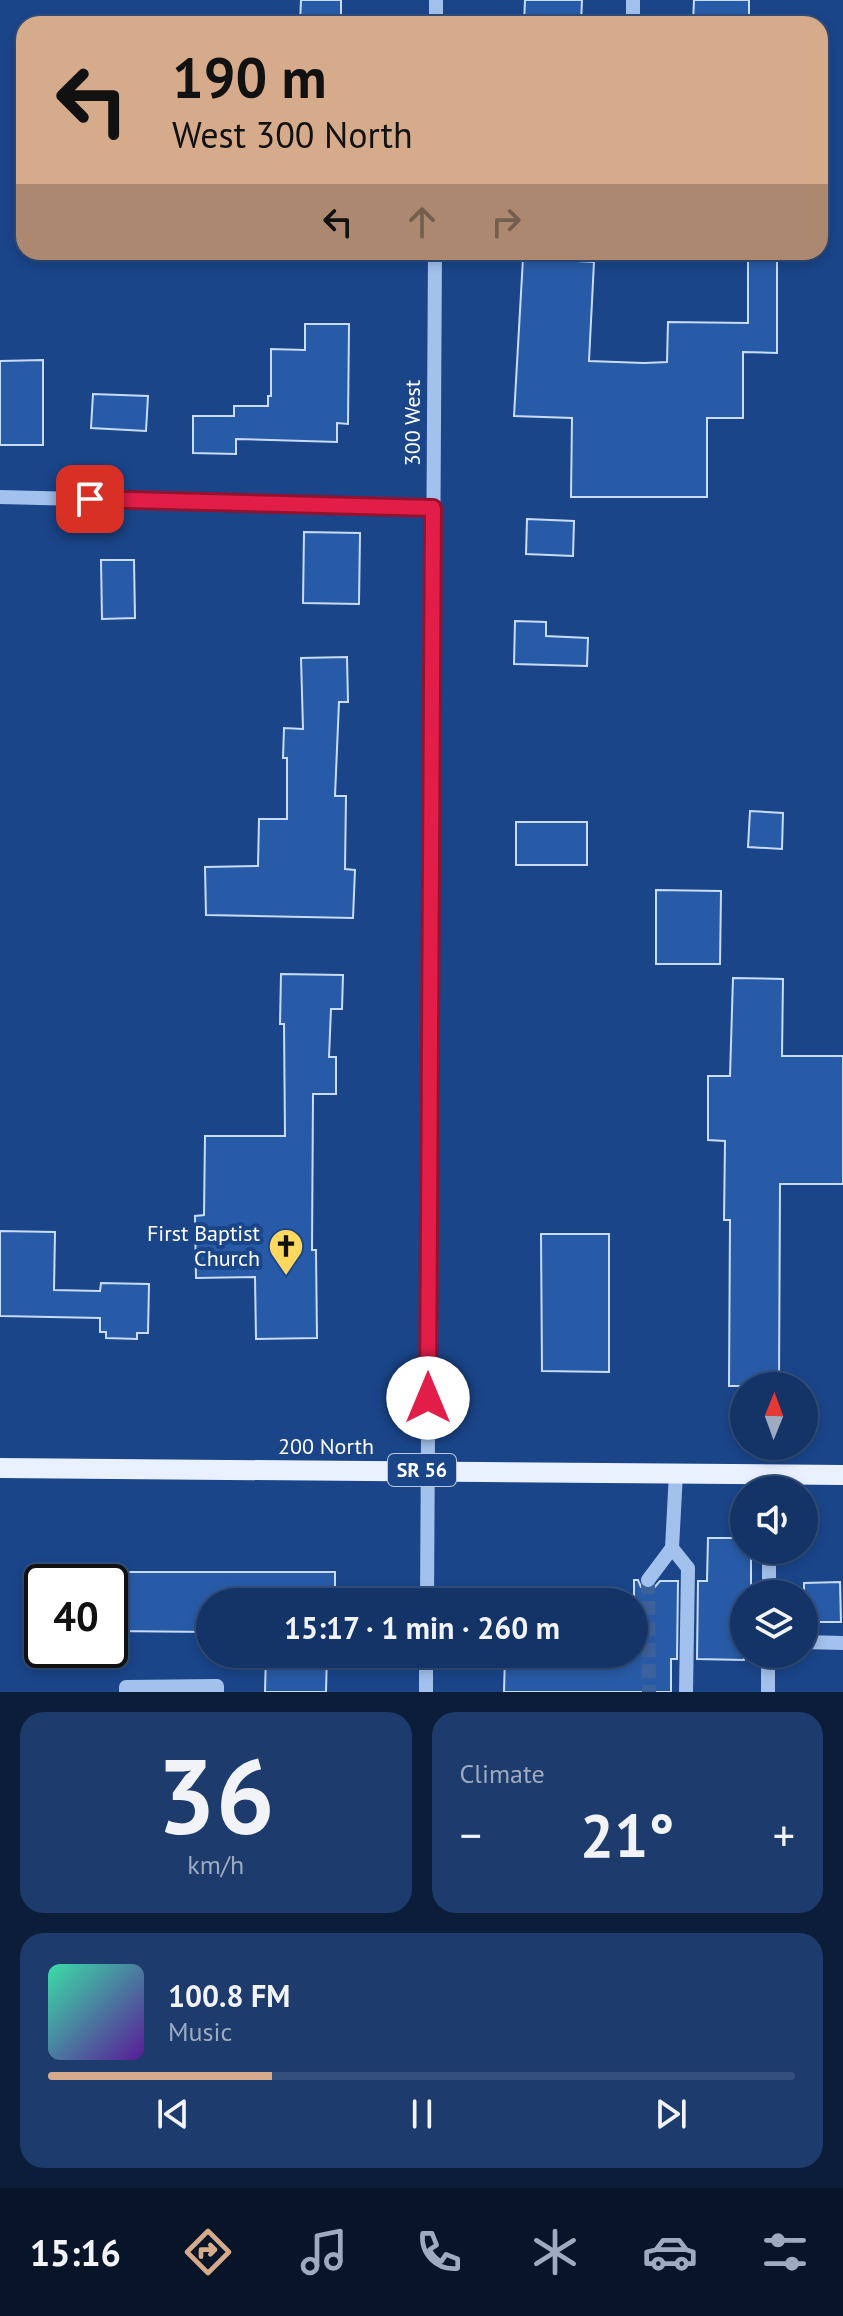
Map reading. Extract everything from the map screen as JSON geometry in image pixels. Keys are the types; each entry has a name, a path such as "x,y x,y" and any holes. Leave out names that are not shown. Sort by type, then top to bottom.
{"main road":[{"name":"200 North","path":"0,1468 676,1473 730,1478"},
{"name":"200 North","path":"818,1477 843,1475"}],"street":[{"name":"300 West","path":"427,1588 435,260"},
{"path":"0,497 433,508"},
{"path":"648,1580 672,1548 676,1473"},
{"path":"672,1548 688,1568 686,1692"},
{"path":"818,1642 843,1643"},
{"path":"426,1668 426,1692"},
{"path":"768,1668 768,1692"},
{"path":"126,1692 126,1687 217,1686 217,1692"}],"building":[{"path":"301,0 341,0 341,16 300,16"},
{"path":"525,0 582,0 581,16 524,16"},
{"path":"694,0 749,0 749,16 693,16"},
{"path":"523,260 594,262 589,361 667,362 668,322 748,323 748,260 777,260 777,353 743,352 743,418 707,418 707,497 571,497 572,418 514,416"},
{"path":"305,324 349,324 348,424 337,423 337,442 236,439 236,454 193,453 193,416 234,416 234,406 268,406 268,396 271,396 271,349 305,350"},
{"path":"43,360 43,445 0,445 0,361"},
{"path":"93,394 148,396 146,431 91,428"},
{"path":"527,519 574,521 573,556 526,554"},
{"path":"304,532 360,533 359,604 303,603"},
{"path":"101,560 134,560 135,618 102,619"},
{"path":"515,621 546,622 546,636 588,638 587,666 514,664"},
{"path":"347,657 348,702 339,702 335,796 346,796 345,869 355,870 353,918 206,915 205,867 258,866 259,819 287,819 284,728 303,729 301,658"},
{"path":"750,811 783,813 782,849 748,847"},
{"path":"516,822 587,822 587,865 516,865"},
{"path":"656,890 721,891 720,964 656,964"},
{"path":"281,974 343,975 342,1009 331,1009 329,1057 336,1057 336,1094 313,1094 312,1250 316,1250 317,1338 256,1339 255,1277 196,1278 195,1216 204,1215 205,1136 285,1136"},
{"path":"733,978 783,979 782,1056 843,1056 843,1184 780,1184 779,1372 730,1372 729,1386 730,1220 724,1220 725,1141 708,1140 708,1076 730,1076"},
{"path":"0,1231 55,1232 54,1290 100,1291 101,1283 149,1284 148,1333 137,1333 137,1339 106,1338 106,1332 100,1332 100,1318 0,1316"},
{"path":"541,1234 609,1234 609,1372 542,1371"},
{"path":"708,1538 730,1538 730,1564 751,1564 751,1580 730,1580 730,1660 697,1659 698,1581 707,1581"},
{"path":"128,1572 335,1572 335,1588 196,1588 196,1632 128,1631"},
{"path":"634,1580 638,1580 643,1588 634,1588"},
{"path":"660,1581 678,1581 677,1659 671,1659 671,1692 504,1692 505,1668 648,1668 648,1590"},
{"path":"840,1582 841,1622 818,1622 818,1583"},
{"path":"266,1668 327,1668 326,1692 265,1692"}],"tunnel":[{"path":"648,1580 649,1692"}],"place":[{"name":"First Baptist Church","path":"286,1277"}],"route":[{"path":"90,499 433,508 428,1398"}]}
